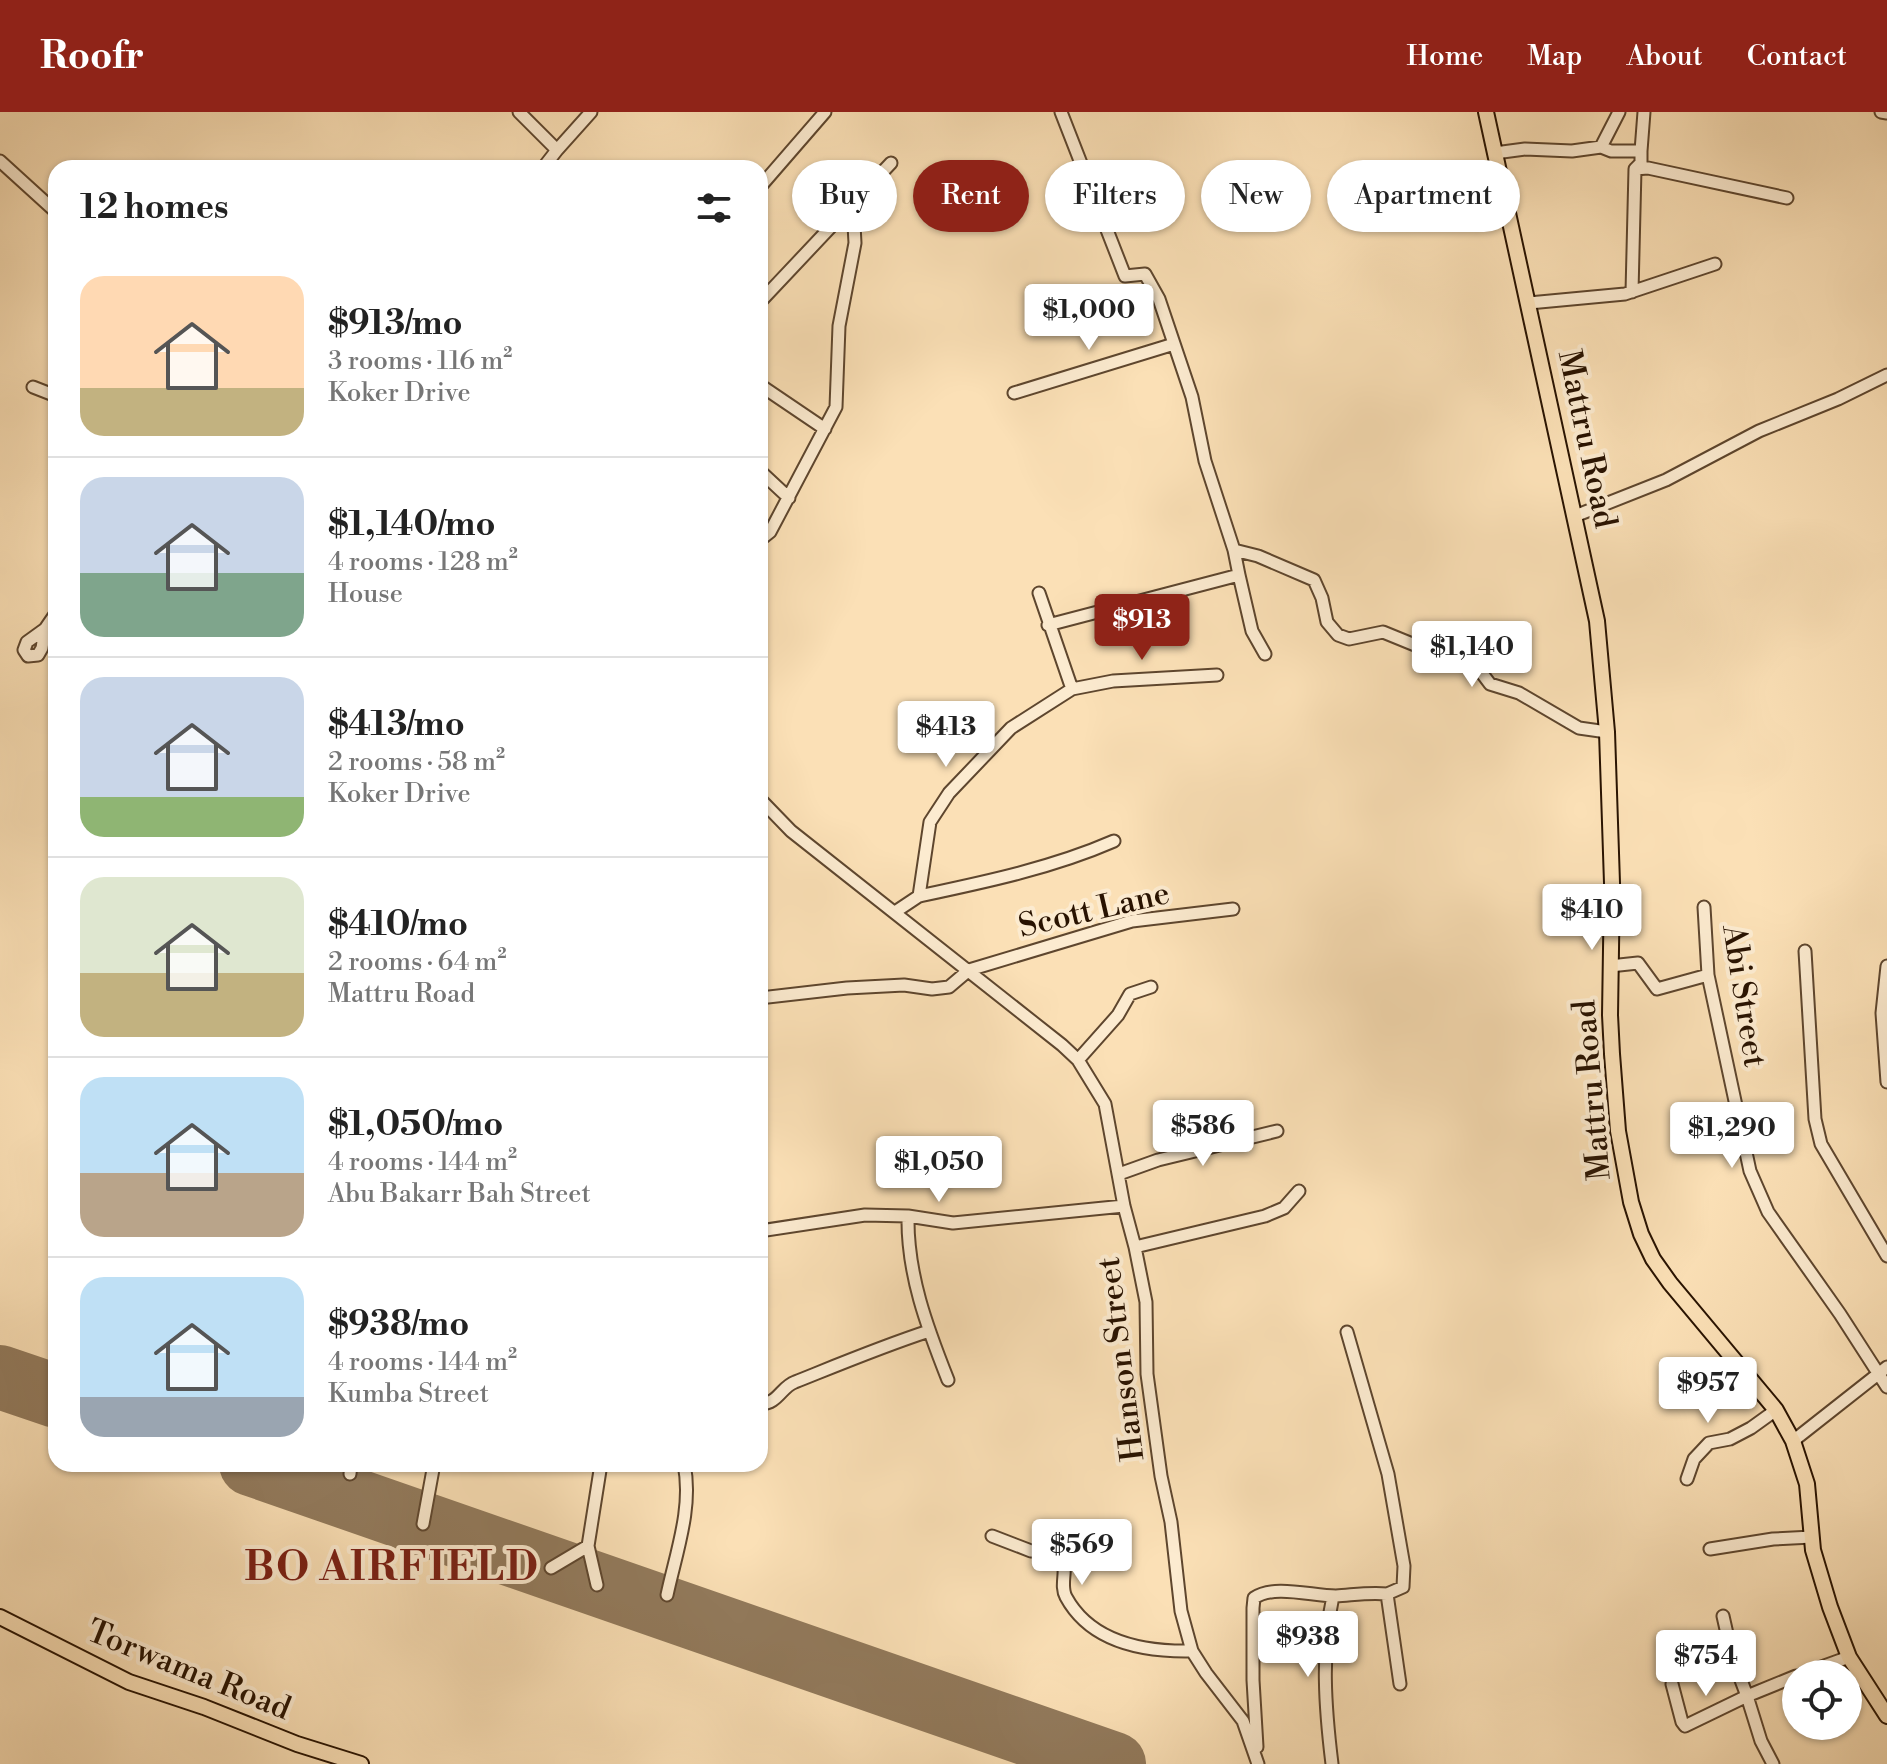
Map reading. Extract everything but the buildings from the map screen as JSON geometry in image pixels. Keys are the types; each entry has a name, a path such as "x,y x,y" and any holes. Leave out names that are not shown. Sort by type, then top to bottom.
{"main road":[{"name":"Mattru Road","path":"1486,112 1597,621 1607,732 1612,883 1610,1015 1618,1131 1631,1202 1653,1259 1776,1410 1793,1441 1807,1484 1812,1537 1825,1592 1849,1657 1887,1716"},
{"name":"Torwama Road","path":"0,1617 129,1682 204,1707 297,1744 361,1764"}],"street":[{"path":"519,112 557,150"},
{"path":"549,160 591,112"},
{"path":"768,178 825,112"},
{"path":"1061,112 1125,276 1145,274 1159,299 1192,397 1208,472 1234,550 1252,631 1265,654"},
{"path":"1601,147 1619,112"},
{"path":"1632,292 1635,169 1641,163 1644,112"},
{"path":"1881,112 1887,113"},
{"path":"1495,153 1601,147 1611,151 1641,151"},
{"path":"0,161 48,205"},
{"path":"1635,169 1648,168 1787,198"},
{"path":"768,294 826,232"},
{"path":"768,534 836,407 839,326 854,232"},
{"path":"1529,303 1632,292 1715,264"},
{"path":"1014,393 1174,344"},
{"path":"1575,516 1666,480 1759,431 1887,375"},
{"path":"33,387 48,393"},
{"path":"768,390 825,429"},
{"path":"768,478 789,498"},
{"path":"1234,550 1295,570 1314,580 1327,622 1338,635 1349,639 1383,632 1481,672 1490,684 1519,693 1579,728 1607,732"},
{"path":"1048,625 1239,575"},
{"path":"1039,593 1072,689"},
{"path":"45,629 48,625"},
{"path":"919,896 930,822 949,793 1011,728 1072,689 1113,681 1217,675"},
{"name":"Hanson Street","path":"768,807 791,831 1078,1060 1105,1104 1146,1302 1147,1374 1161,1476 1171,1522 1181,1611 1192,1651 1243,1721 1258,1764"},
{"path":"895,912 919,896 986,882 1080,856 1114,841"},
{"name":"Abi Street","path":"1704,907 1708,975 1750,1171 1768,1212 1883,1370 1887,1387"},
{"name":"Scott Lane","path":"768,997 875,987 949,987 969,970 1132,921 1233,909"},
{"path":"1805,951 1815,1119 1821,1144 1887,1256"},
{"path":"1610,966 1638,963 1657,989 1708,975"},
{"path":"1887,966 1882,1013 1887,1082"},
{"path":"1078,1060 1118,1015 1130,994 1151,987"},
{"path":"1119,1174 1158,1160 1277,1131"},
{"path":"1135,1247 1265,1216 1284,1208 1299,1191"},
{"path":"768,1230 865,1215 908,1216 953,1223 1124,1206"},
{"path":"908,1216 907,1246 929,1331 948,1380"},
{"path":"768,1403 782,1395 790,1384 864,1352 929,1331"},
{"path":"1258,1764 1253,1680 1254,1598 1259,1594 1282,1592 1333,1596 1387,1594 1403,1587 1404,1566 1388,1474 1347,1332"},
{"path":"1793,1441 1883,1370"},
{"path":"1687,1479 1694,1459 1709,1443 1730,1439 1776,1410"},
{"path":"423,1524 433,1472"},
{"path":"597,1585 588,1546 600,1472"},
{"path":"667,1595 684,1518 688,1483 686,1472"},
{"path":"992,1536 1031,1551 1061,1555 1066,1567 1066,1598 1092,1627 1114,1640 1170,1651 1192,1651"},
{"path":"1710,1549 1773,1539 1812,1537"},
{"path":"551,1568 588,1546"},
{"path":"1387,1594 1400,1684"},
{"path":"1332,1764 1325,1701 1326,1630 1333,1596"},
{"path":"1723,1616 1732,1656 1761,1741 1773,1764"},
{"path":"1841,1660 1849,1657"},
{"path":"1672,1684 1685,1726 1782,1682"}],"runway":[{"path":"0,1377 48,1393"},
{"path":"274,1472 1114,1764"}],"district":[{"name":"BO AIRFIELD","path":"392,1568"}]}
